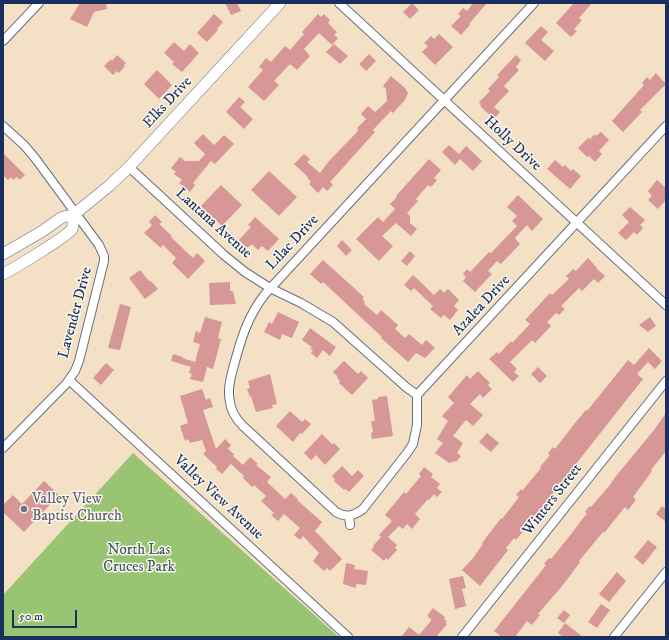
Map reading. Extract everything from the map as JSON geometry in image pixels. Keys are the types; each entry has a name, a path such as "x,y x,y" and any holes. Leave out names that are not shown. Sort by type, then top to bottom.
{"main road":[{"name":"Elks Drive","path":"3,254 41,232 61,218 74,215 129,168 280,3"},
{"path":"3,274 51,245 70,231 74,215"}],"street":[{"path":"3,41 39,3"},
{"name":"Holly Drive","path":"339,3 666,305"},
{"name":"Lilac Drive","path":"349,516 336,512 243,426 232,409 229,387 243,333 253,311 270,288 534,3"},
{"name":"Lavender Drive","path":"3,126 30,151 74,215 99,245 104,256 79,361 75,371 69,380 3,448"},
{"name":"Azalea Drive","path":"417,395 666,126"},
{"name":"Lantana Avenue","path":"129,168 224,255 245,272 270,288 302,303 334,322 406,387 417,395"},
{"name":"Valley View Avenue","path":"69,380 348,637"},
{"name":"Winters Street","path":"462,637 666,381"},
{"path":"350,525 349,516 363,509 410,449 416,433 418,407 417,395"},
{"path":"614,637 666,572"}],"green space":[{"name":"North Las Cruces Park","path":"133,453 339,637 3,637 3,595"}],"building":[{"path":"80,3 106,3 107,9 94,12 87,27 70,19"},
{"path":"225,3 237,3 241,11 231,15"},
{"path":"412,3 419,10 410,19 403,12"},
{"path":"473,3 487,3 461,35 451,26 461,16 458,14 463,8 467,11"},
{"path":"574,3 592,3 579,18 582,20 574,29 577,31 571,37 556,23"},
{"path":"214,14 223,22 207,42 197,33"},
{"path":"318,14 321,17 324,14 330,20 328,23 337,32 334,35 338,38 332,45 319,33 304,49 310,56 297,70 290,64 274,81 279,85 264,101 248,87 263,70 259,67 266,58 271,62 285,46 290,50 304,34 302,32"},
{"path":"541,26 548,32 541,40 554,51 545,61 525,43"},
{"path":"439,34 453,47 435,65 422,52 428,46 424,43 431,36 434,39"},
{"path":"174,42 184,51 190,44 199,53 182,72 172,64 174,62 164,53"},
{"path":"334,44 348,56 340,64 326,52"},
{"path":"369,54 376,61 366,71 359,64"},
{"path":"117,55 126,63 119,73 117,71 113,75 104,66 111,59 112,61"},
{"path":"516,55 521,60 516,67 519,70 504,86 509,91 494,107 500,112 494,119 480,106 481,105 479,102 490,91 488,89 499,77 497,75"},
{"path":"157,70 172,85 159,99 144,84"},
{"path":"656,73 666,84 640,110 642,112 623,132 612,121 644,85 642,83 647,77 650,80"},
{"path":"391,76 405,88 408,93 405,100 393,113 391,111 373,130 375,132 330,182 333,185 327,191 323,187 318,193 309,184 311,182 307,178 308,177 294,164 304,154 310,159 307,162 320,173 329,161 357,132 357,128 366,119 361,114 368,106 375,112 387,101 386,89 383,86"},
{"path":"239,97 245,102 240,107 253,119 244,129 226,112"},
{"path":"601,132 609,140 599,151 602,154 595,162 589,156 587,157 578,148 588,138 590,139 595,134 596,136"},
{"path":"203,134 214,145 224,135 234,144 215,164 211,161 193,183 195,185 190,192 179,183 182,180 174,174 176,172 171,168 180,157 185,161 199,161 205,154 194,143"},
{"path":"449,145 459,154 466,146 482,161 473,171 460,159 455,165 442,152"},
{"path":"3,153 25,175 20,180 17,177 13,180 11,177 8,180 3,175"},
{"path":"429,159 441,170 434,178 437,180 431,187 428,185 416,199 418,201 407,213 410,216 410,223 417,229 411,236 396,223 382,236 393,246 379,261 356,239 378,217 383,222 395,209 390,204"},
{"path":"555,160 563,167 565,165 571,171 573,169 581,176 570,189 547,169"},
{"path":"269,171 297,197 279,216 251,190"},
{"path":"657,180 666,188 666,200 658,209 648,200 652,196 648,191"},
{"path":"221,185 242,205 222,226 201,206"},
{"path":"518,195 543,219 532,231 527,225 515,238 520,244 501,264 497,261 488,271 492,274 475,292 463,281 466,277 463,274 467,269 470,272 517,226 512,221 517,216 507,207"},
{"path":"630,207 645,220 640,225 643,228 637,235 634,232 626,240 618,233 629,222 622,215"},
{"path":"155,215 162,222 159,224 193,258 197,253 205,261 188,279 172,263 176,258 163,245 161,248 144,233 152,225 149,222"},
{"path":"255,217 279,239 268,251 262,246 258,250 252,244 247,248 239,240 251,227 248,225"},
{"path":"342,240 352,250 346,256 337,246"},
{"path":"410,251 415,256 407,266 401,261"},
{"path":"588,258 605,276 598,283 594,279 582,291 579,288 561,306 565,309 559,315 556,313 547,322 551,326 535,343 532,340 510,362 517,369 514,372 519,376 513,382 489,359 497,352 499,354 511,341 512,343 530,324 525,320 550,293 552,295 569,279 566,276 573,269 576,271"},
{"path":"323,260 364,297 362,299 365,302 364,304 377,315 381,310 398,325 395,329 405,338 409,334 422,345 426,340 435,348 425,358 416,353 408,362 323,282 321,284 310,274"},
{"path":"140,270 158,289 145,299 129,278"},
{"path":"413,275 434,295 440,289 444,293 448,289 459,300 454,306 458,310 450,320 444,315 441,318 430,309 433,306 414,288 411,291 404,285"},
{"path":"230,282 230,291 233,291 236,304 210,305 209,283"},
{"path":"120,304 131,307 120,350 108,348"},
{"path":"278,312 299,322 292,338 282,334 280,340 264,332 269,322 272,324"},
{"path":"205,317 222,322 218,338 221,339 213,369 207,367 203,382 190,379 192,374 189,373 191,367 171,361 173,354 195,362 200,344 193,342 196,331 200,333"},
{"path":"650,317 656,326 648,332 639,325"},
{"path":"310,328 336,347 330,356 323,350 317,358 311,353 313,350 310,349 312,347 302,340"},
{"path":"649,348 662,361 655,369 648,362 637,374 643,379 516,540 514,538 506,548 508,550 480,586 462,570 473,558 483,544 482,543 519,497 516,495 521,489 522,491 541,468 540,467 550,455 548,453 553,447 555,449 628,360 634,365"},
{"path":"344,361 358,374 361,371 368,378 352,395 339,383 340,381 337,378 338,377 333,372"},
{"path":"106,363 114,370 101,385 93,378"},
{"path":"538,367 547,376 540,383 531,374"},
{"path":"478,371 490,383 488,385 492,389 483,398 480,394 470,404 483,415 473,426 466,420 453,436 463,443 457,453 461,456 456,462 449,463 435,453 443,443 437,439 448,421 442,416 454,403 448,397 467,375 470,379"},
{"path":"270,374 277,404 272,405 273,408 256,412 247,389 250,388 248,381"},
{"path":"202,389 206,400 210,398 213,407 203,410 216,449 225,439 231,445 228,449 243,465 250,457 258,464 256,465 271,477 267,482 285,499 291,493 322,522 315,531 342,559 330,571 327,568 324,571 313,561 319,553 303,536 300,540 294,535 300,528 284,514 278,521 271,515 274,513 261,501 266,496 254,485 252,487 243,478 244,476 231,464 222,474 203,454 206,451 202,440 190,443 188,439 185,441 180,426 188,423 180,396"},
{"path":"387,396 393,436 372,439 371,433 373,432 371,421 375,421 372,400 378,399 378,397"},
{"path":"290,411 302,422 305,419 311,424 302,434 300,433 293,442 276,426"},
{"path":"666,413 666,451 633,497 636,500 628,510 625,507 604,533 603,532 579,561 580,562 563,585 538,614 540,615 532,625 527,621 515,637 502,637 494,631 546,565 544,564 549,558 551,559 568,538 587,513 585,512 609,486"},
{"path":"487,433 499,443 491,452 479,442"},
{"path":"322,434 332,444 334,443 340,449 325,465 316,455 311,460 304,453"},
{"path":"342,466 352,476 358,470 364,476 349,492 345,489 344,490 334,481 335,480 332,476"},
{"path":"424,467 433,474 431,477 440,484 437,488 442,492 437,497 434,494 415,514 420,519 412,529 407,524 403,529 399,526 388,537 397,545 395,548 397,550 388,560 386,558 384,561 371,550 381,537 379,535 392,521 385,515 404,492 406,494 421,476 419,474"},
{"name":"Valley View Baptist Church","path":"44,481 59,495 24,532 3,512 3,505 13,495 22,504"},
{"path":"662,506 666,509 666,522 656,514"},
{"path":"648,540 657,547 643,565 634,557"},
{"path":"346,563 355,565 354,569 368,571 366,585 356,584 356,588 343,584"},
{"path":"617,572 626,581 609,602 599,594"},
{"path":"463,576 466,588 462,589 466,606 455,609 449,579"},
{"path":"601,604 610,610 597,628 588,622"},
{"path":"433,608 445,617 444,619 447,621 445,623 447,624 436,637 401,637 409,627 419,635 431,621 431,619 427,616"},
{"path":"564,610 570,615 564,623 557,618"},
{"path":"565,623 583,637 564,637 558,633"}],"place":[{"name":"Valley View Baptist Church","path":"24,509"}]}
